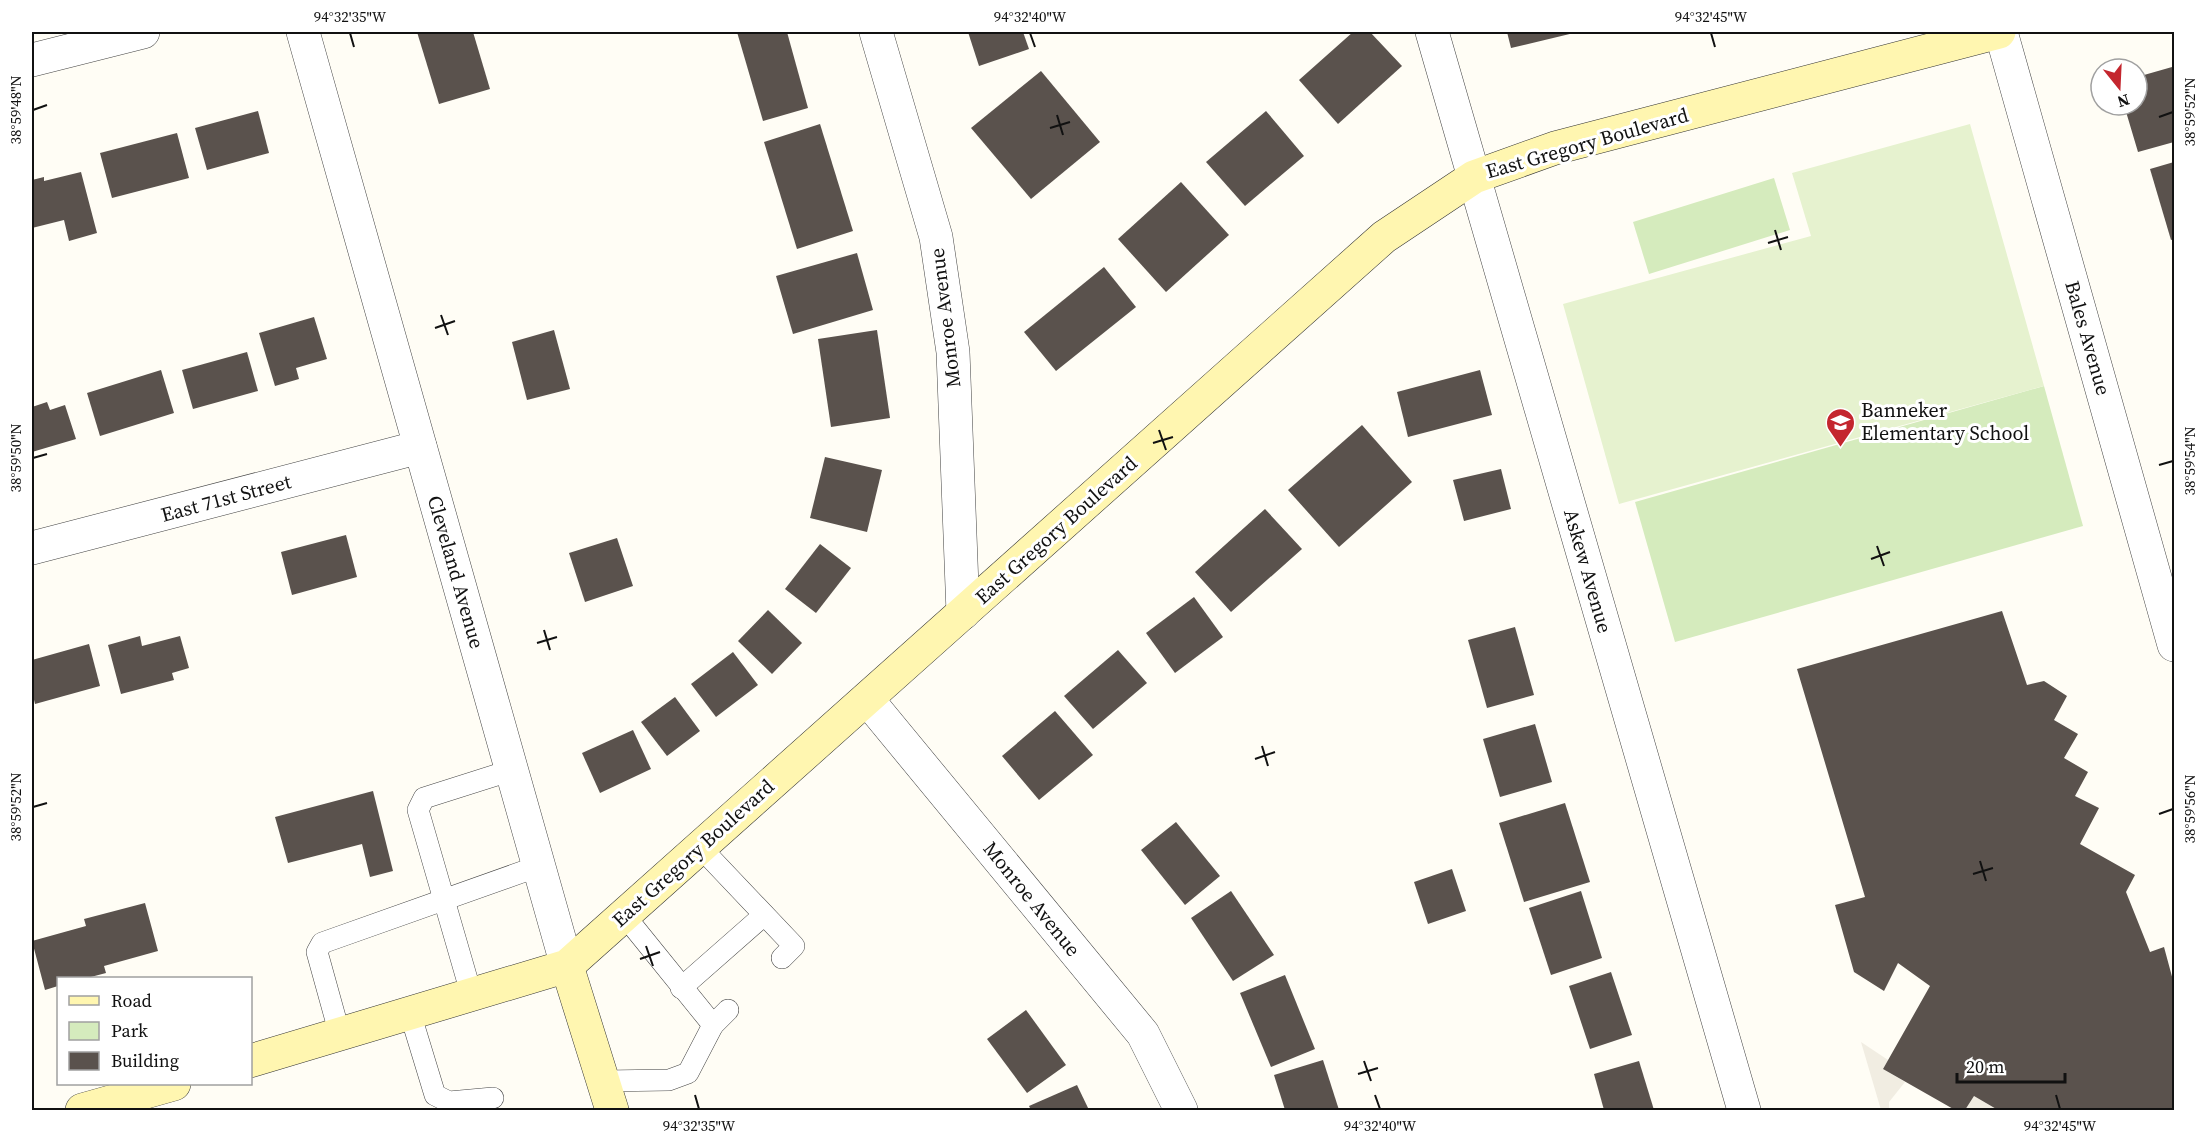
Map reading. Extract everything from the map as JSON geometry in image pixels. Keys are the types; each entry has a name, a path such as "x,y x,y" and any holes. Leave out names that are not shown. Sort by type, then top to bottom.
{"main road":[{"name":"East Gregory Boulevard","path":"252,1060 567,966 1384,237 1474,177 1555,148 2000,32"},
{"name":"Cleveland Avenue","path":"567,966 587,1036 608,1096"},
{"path":"81,1110 167,1085"}],"street":[{"path":"32,60 143,32"},
{"name":"Cleveland Avenue","path":"303,32 567,966"},
{"name":"Monroe Avenue","path":"876,32 936,237 951,341 963,613"},
{"name":"Askew Avenue","path":"1432,32 1744,1110"},
{"name":"Bales Avenue","path":"2000,32 2175,645"},
{"name":"East 71st Street","path":"32,548 420,447"},
{"name":"Monroe Avenue","path":"867,699 1143,1034 1181,1110"}],"lane":[{"path":"471,993 418,810 419,804 424,798 512,770"},
{"path":"700,848 794,946 782,958"},
{"path":"340,1035 317,952 322,943 539,866"},
{"path":"624,915 713,1025"},
{"path":"681,988 764,915"},
{"path":"608,1096 688,1073 713,1025 728,1010"},
{"path":"410,1013 435,1095 456,1106 493,1098"}],"green space":[{"path":"1970,124 2044,386 1619,504 1563,304 1811,236 1792,173"},
{"path":"1774,178 1790,230 1649,274 1633,222"},
{"path":"2044,386 2083,526 1675,642 1635,502"}],"shaded area":[{"path":"1861,1042 1888,1060 1883,1069 1905,1082 1889,1102 1889,1110 1881,1110"},
{"path":"1974,1096 1998,1110 1965,1110"}],"building":[{"path":"417,32 473,32 490,89 439,104"},
{"path":"737,32 787,32 808,108 763,121"},
{"path":"968,32 1023,32 1029,49 979,66"},
{"path":"1353,32 1370,32 1402,66 1338,124 1299,80"},
{"path":"1507,32 1578,32 1511,48"},
{"path":"2172,67 2174,142 2138,152 2128,117 2149,117 2149,74"},
{"path":"1041,71 1100,142 1031,199 971,128"},
{"path":"258,111 269,153 207,170 195,128"},
{"path":"1266,111 1304,156 1245,206 1206,162"},
{"path":"820,124 853,231 797,249 764,142"},
{"path":"177,133 189,178 112,198 100,153"},
{"path":"2174,162 2174,239 2171,240 2150,169"},
{"path":"81,172 97,233 69,241 64,220 32,228 32,180 44,177 44,181"},
{"path":"1181,182 1229,235 1166,292 1118,239"},
{"path":"857,253 873,310 793,334 776,276"},
{"path":"1104,267 1136,307 1056,371 1024,332"},
{"path":"314,317 327,359 296,368 299,379 275,386 259,333"},
{"path":"554,330 570,389 527,400 512,342"},
{"path":"877,330 890,418 831,427 818,339"},
{"path":"247,352 258,391 193,409 182,370"},
{"path":"161,370 174,413 100,436 87,393"},
{"path":"1480,370 1492,415 1408,437 1397,392"},
{"path":"47,402 50,410 65,405 76,439 32,452 32,407"},
{"path":"1362,425 1412,482 1339,547 1288,490"},
{"path":"825,457 882,470 867,532 810,518"},
{"path":"1501,469 1511,509 1464,521 1453,480"},
{"path":"1265,509 1302,549 1231,612 1195,572"},
{"path":"346,535 357,577 292,595 281,552"},
{"path":"617,538 633,586 585,602 569,553"},
{"path":"820,544 851,568 816,613 785,589"},
{"path":"1194,597 1223,637 1175,673 1146,633"},
{"path":"768,610 802,643 772,674 738,641"},
{"path":"2002,611 2027,685 2044,681 2067,696 2054,720 2078,734 2064,758 2088,772 2075,796 2099,808 2080,844 2135,875 2126,892 2150,952 2164,947 2174,984 2174,1110 1998,1110 1974,1096 1965,1110 1955,1110 1883,1069 1930,986 1898,963 1884,991 1854,972 1835,905 1865,897 1797,669"},
{"path":"1515,627 1534,695 1487,708 1468,640"},
{"path":"140,636 142,646 180,636 189,668 172,673 174,680 121,694 108,645"},
{"path":"89,644 100,686 35,704 32,691 32,660"},
{"path":"1118,650 1147,683 1093,729 1064,696"},
{"path":"733,652 758,685 716,717 691,684"},
{"path":"675,697 700,731 667,756 641,722"},
{"path":"1055,711 1093,755 1039,800 1002,756"},
{"path":"1535,724 1552,782 1500,797 1483,739"},
{"path":"633,730 651,769 600,793 582,753"},
{"path":"373,791 393,871 370,877 362,844 288,863 275,817"},
{"path":"1565,803 1590,882 1524,902 1499,823"},
{"path":"1176,822 1220,876 1185,905 1141,850"},
{"path":"1452,869 1466,911 1428,924 1414,882"},
{"path":"1231,891 1274,955 1233,981 1191,918"},
{"path":"1581,891 1602,958 1551,975 1529,908"},
{"path":"145,903 158,951 104,966 106,973 91,977 57,977 57,986 45,990 32,941 86,926 84,919"},
{"path":"1611,972 1632,1035 1590,1049 1569,986"},
{"path":"1285,975 1315,1049 1271,1067 1240,993"},
{"path":"1026,1010 1066,1065 1027,1093 987,1039"},
{"path":"1323,1060 1339,1110 1285,1110 1274,1075"},
{"path":"1639,1061 1654,1110 1604,1110 1594,1074"},
{"path":"1077,1085 1089,1110 1031,1110 1029,1106"}],"place":[{"name":"Banneker Elementary School","path":"1840,448"}]}
